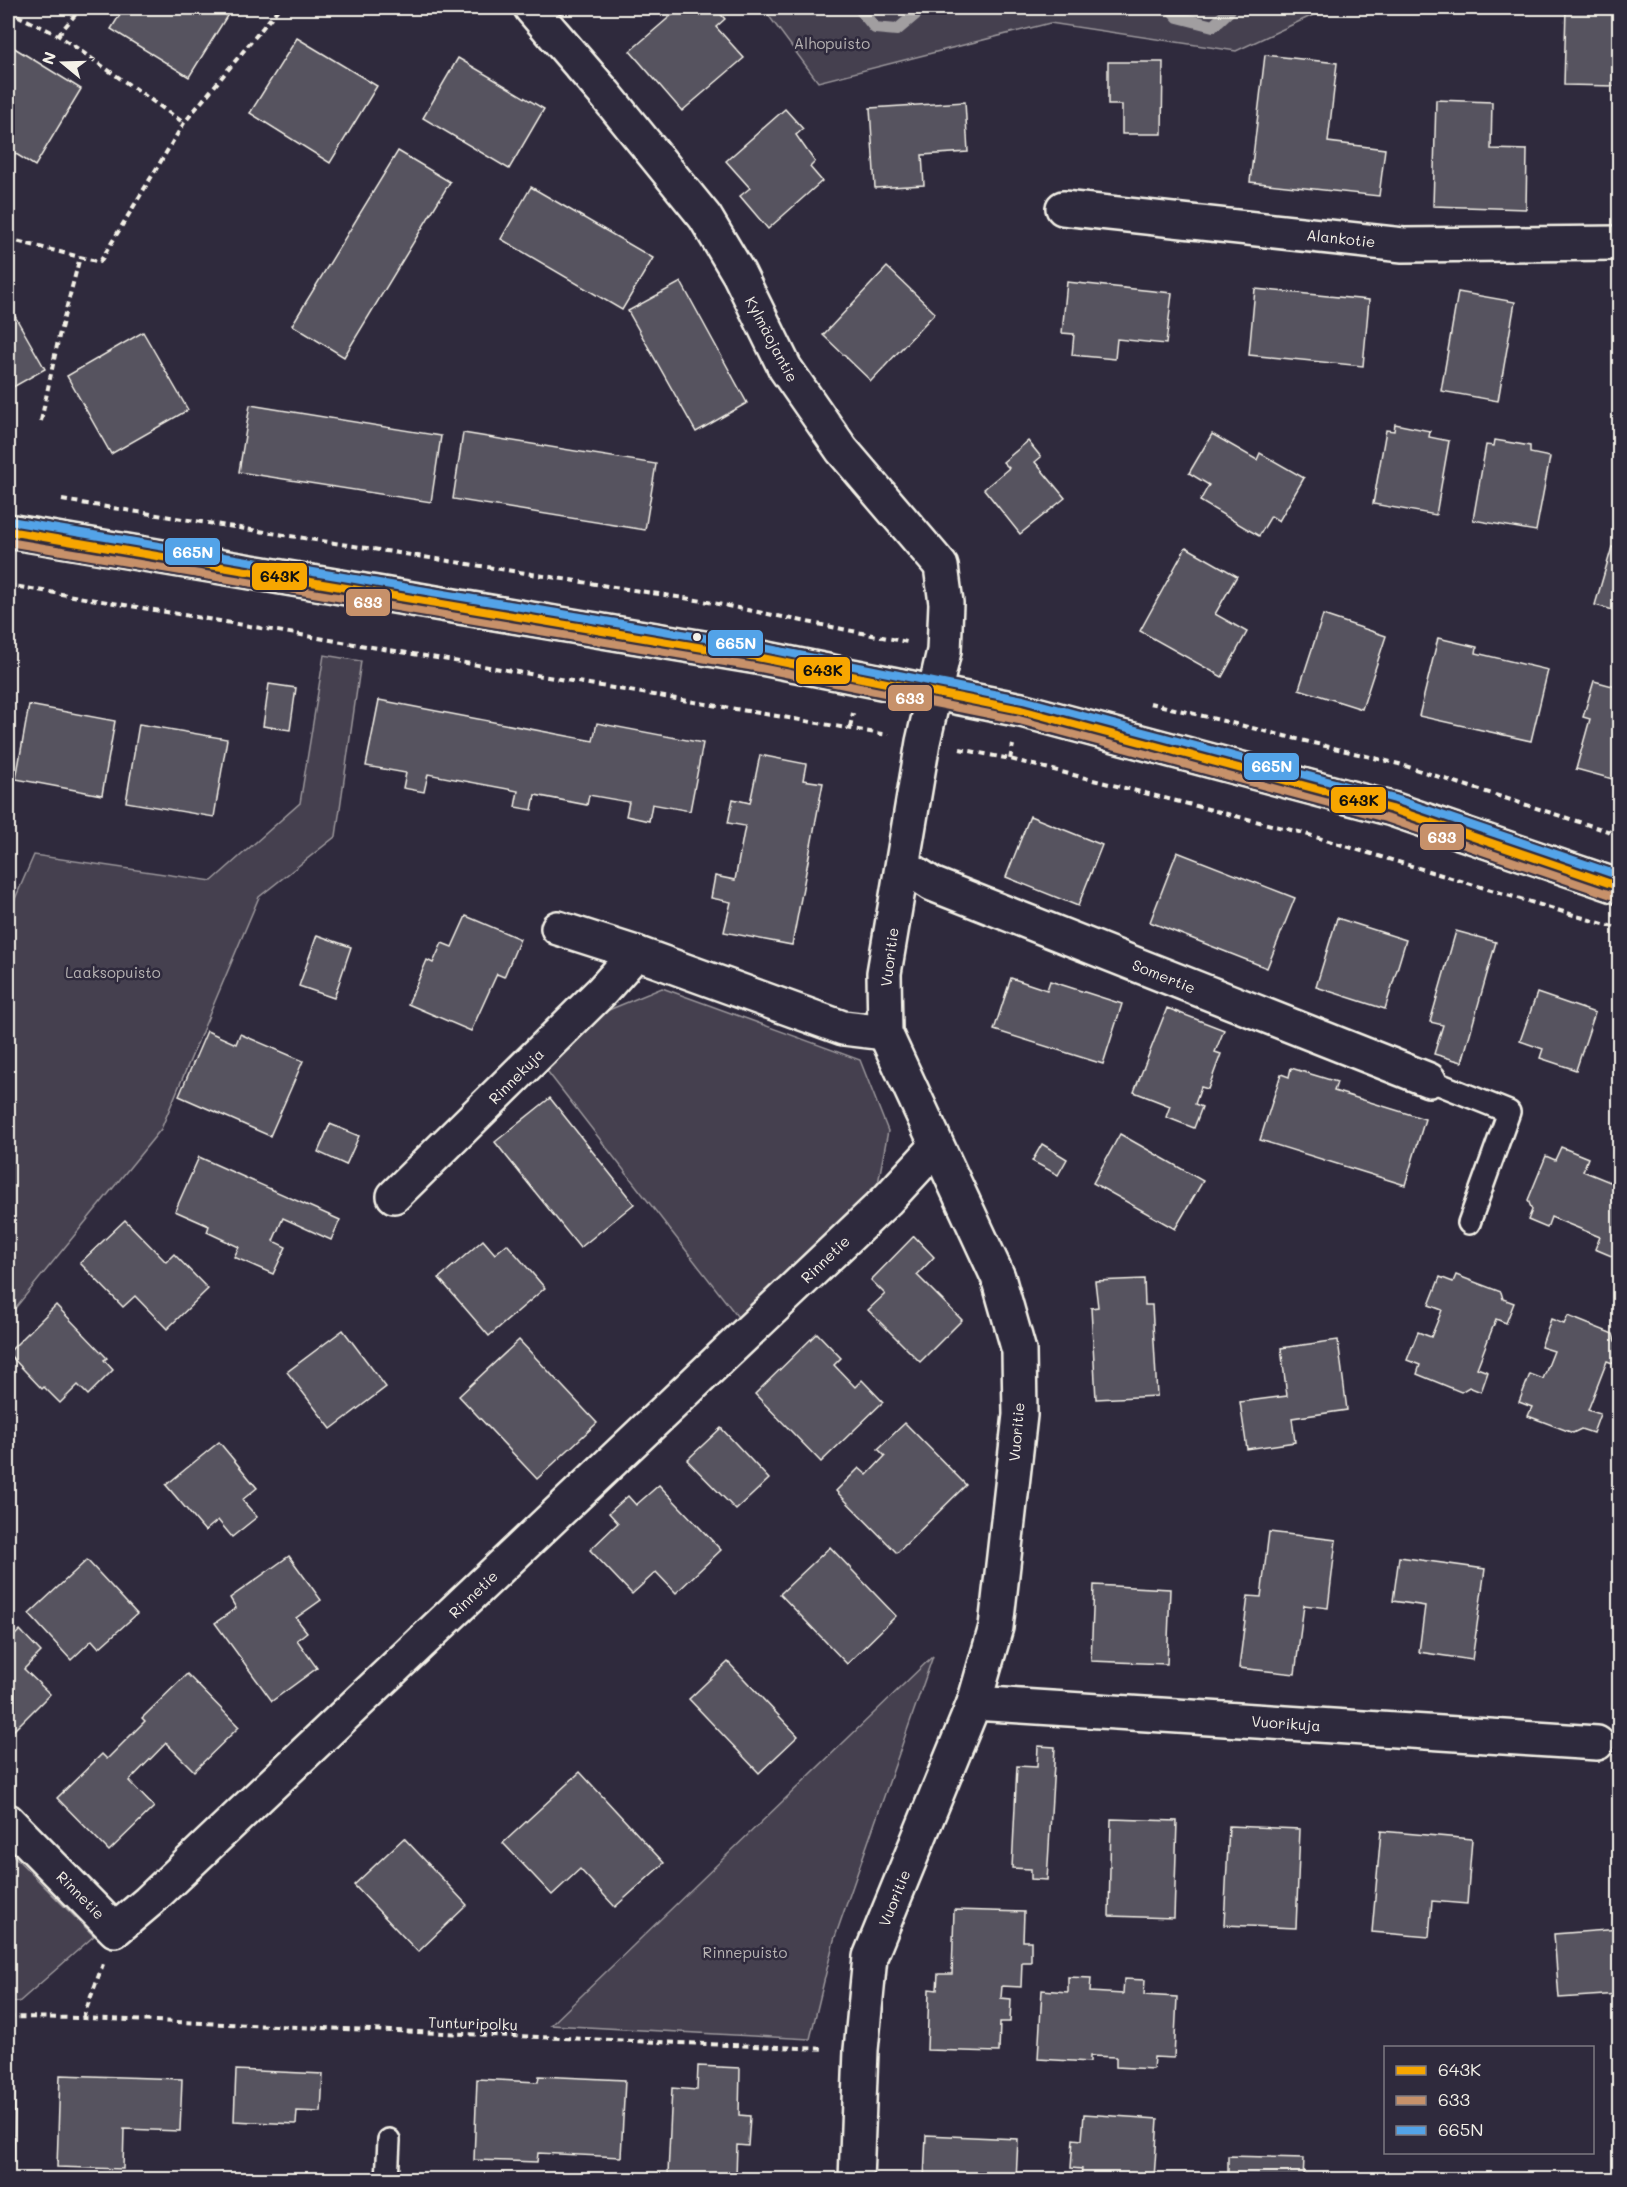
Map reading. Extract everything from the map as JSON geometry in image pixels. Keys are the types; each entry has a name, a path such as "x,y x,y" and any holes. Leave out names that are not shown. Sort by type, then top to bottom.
{"street":[{"name":"Kylmäojantie","path":"531,8 605,94 705,217 739,274 785,368 842,450 941,566 946,603 946,629 936,693"},
{"name":"Alankotie","path":"1063,208 1403,245 1620,243"},
{"path":"8,531 746,655 1021,710 1392,809 1620,886"},
{"name":"Vuoritie","path":"856,2180 861,2050 870,1957 974,1703 996,1627 1020,1414 1019,1351 998,1277 885,1033 884,973 923,742 936,693"},
{"name":"Somertie","path":"903,865 932,884 1429,1080"},
{"path":"558,928 636,953 843,1028 885,1033"},
{"name":"Rinnekuja","path":"394,1196 602,991 636,953"},
{"name":"Rinnetie","path":"8,1821 115,1930 148,1902 887,1200 936,1147"},
{"name":"Vuorikuja","path":"974,1703 1597,1743"}],"lane":[{"path":"1429,1080 1509,1112 1469,1223"},
{"path":"387,2180 388,2140"}],"path":[{"path":"58,35 81,8"},
{"path":"8,239 100,262 184,123 279,8"},
{"path":"8,11 58,35 184,123"},
{"path":"41,421 59,336 80,257"},
{"path":"8,585 838,725 1010,759 1299,832 1620,929"},
{"path":"83,2018 115,1930"},
{"name":"Tunturipolku","path":"8,2017 83,2018 861,2050"}],"green space":[{"name":"Alhopuisto","path":"763,8 1328,8 1236,51 1050,23 818,82"},
{"name":"Laaksopuisto","path":"324,655 361,661 336,836 259,897 161,1129 8,1317 8,915 34,855 212,881 300,803"},
{"path":"662,988 860,1060 888,1131 877,1189 740,1320 544,1067 599,1014"},
{"name":"Rinnepuisto","path":"933,1656 834,1940 810,2039 551,2025"},
{"path":"8,1850 94,1936 19,2002 8,2001"}],"building":[{"path":"124,8 232,8 189,77 111,29"},
{"path":"680,8 715,8 725,19 716,27 744,58 682,111 630,51"},
{"path":"1566,8 1618,8 1616,86 1564,85"},
{"path":"297,38 377,86 330,163 250,113"},
{"path":"8,44 81,89 35,166 8,149"},
{"path":"1265,55 1337,63 1328,142 1385,149 1379,196 1250,182"},
{"path":"458,58 544,109 509,169 423,118"},
{"path":"1108,62 1163,62 1162,134 1122,134 1122,105 1108,105"},
{"path":"1436,100 1492,102 1491,149 1527,150 1526,209 1433,206"},
{"path":"965,102 968,152 922,155 924,185 875,188 870,108"},
{"path":"785,109 803,129 796,135 815,162 810,167 822,181 768,229 740,196 750,188 726,161"},
{"path":"398,151 450,182 344,357 292,325"},
{"path":"531,187 653,258 622,310 501,239"},
{"path":"887,267 935,313 871,381 823,335"},
{"path":"681,282 747,403 696,432 628,311"},
{"path":"1067,282 1172,293 1166,344 1117,339 1115,359 1072,355 1074,334 1062,333"},
{"path":"1255,289 1369,300 1363,366 1249,355"},
{"path":"1458,292 1515,302 1498,401 1441,391"},
{"path":"8,304 45,369 8,390"},
{"path":"143,332 188,410 111,454 67,376"},
{"path":"250,405 441,436 431,502 239,472"},
{"path":"1395,424 1430,431 1429,437 1449,441 1436,515 1373,504 1386,430 1394,431"},
{"path":"463,433 656,464 645,530 453,499"},
{"path":"1212,434 1257,460 1260,453 1304,478 1279,521 1271,516 1259,536 1200,501 1209,485 1189,473"},
{"path":"1495,440 1530,446 1530,453 1550,457 1536,531 1473,520 1486,445 1494,446"},
{"path":"1028,441 1041,457 1035,462 1065,498 1020,534 984,489 1009,468 1003,462"},
{"path":"1186,547 1237,576 1215,614 1247,632 1222,677 1140,631"},
{"path":"1612,547 1620,549 1620,612 1595,605"},
{"path":"1323,615 1386,636 1362,709 1299,689"},
{"path":"1438,638 1477,647 1476,653 1548,670 1531,741 1419,716"},
{"path":"1594,681 1620,688 1620,781 1576,769 1590,719 1583,717"},
{"path":"269,684 296,688 290,730 263,726"},
{"path":"379,700 593,741 597,723 703,743 690,811 652,804 649,821 626,816 629,802 589,795 587,805 535,795 532,810 515,807 518,791 428,774 424,792 403,788 406,773 366,766"},
{"path":"29,705 115,721 102,795 16,779"},
{"path":"139,724 227,739 214,817 126,802"},
{"path":"760,755 806,764 803,780 823,783 792,945 724,932 731,902 711,898 715,876 735,880 745,826 728,823 733,799 750,803"},
{"path":"1030,816 1102,845 1078,906 1006,877"},
{"path":"1177,852 1295,898 1267,968 1150,922"},
{"path":"466,916 520,939 504,977 497,974 471,1031 408,1004 427,960 433,963 442,943 452,947"},
{"path":"1337,918 1406,940 1385,1009 1316,987"},
{"path":"1456,931 1496,942 1462,1062 1434,1054 1443,1025 1430,1022"},
{"path":"317,935 351,947 334,998 299,986"},
{"path":"1011,978 1047,990 1050,981 1122,1004 1103,1064 994,1030"},
{"path":"1537,993 1595,1013 1576,1070 1540,1058 1543,1049 1520,1041"},
{"path":"1167,1008 1224,1030 1215,1052 1221,1054 1208,1089 1201,1087 1195,1104 1202,1107 1194,1128 1166,1117 1170,1106 1134,1092"},
{"path":"207,1031 236,1044 240,1034 303,1061 270,1136 179,1096"},
{"path":"1291,1068 1337,1082 1334,1091 1425,1119 1405,1185 1260,1140 1281,1074 1289,1077"},
{"path":"550,1098 634,1204 580,1248 495,1142"},
{"path":"330,1124 359,1136 346,1165 318,1152"},
{"path":"1120,1134 1203,1181 1175,1229 1093,1183"},
{"path":"1042,1144 1067,1159 1058,1175 1032,1161"},
{"path":"1561,1147 1588,1158 1583,1171 1610,1182 1615,1169 1620,1171 1620,1246 1614,1257 1595,1249 1600,1237 1551,1217 1547,1228 1528,1220 1532,1210 1528,1200 1546,1156 1555,1160"},
{"path":"199,1157 340,1220 331,1240 283,1218 273,1241 286,1247 273,1274 234,1257 239,1247 207,1232 209,1226 175,1211"},
{"path":"125,1220 166,1262 174,1254 208,1289 167,1329 135,1296 123,1307 80,1263"},
{"path":"914,1236 934,1257 917,1275 962,1320 920,1362 868,1310 885,1294 871,1280"},
{"path":"483,1240 495,1254 507,1244 545,1288 489,1336 439,1278"},
{"path":"1456,1275 1501,1292 1503,1299 1514,1303 1506,1323 1496,1319 1477,1368 1488,1372 1481,1392 1469,1387 1461,1392 1417,1374 1420,1365 1407,1360 1418,1332 1431,1337 1442,1310 1429,1305 1440,1277 1453,1282"},
{"path":"1144,1279 1145,1305 1152,1305 1157,1396 1096,1399 1091,1308 1098,1307 1095,1281"},
{"path":"56,1305 107,1358 104,1360 113,1370 88,1395 78,1385 60,1403 44,1387 42,1389 8,1353"},
{"path":"1568,1316 1613,1334 1615,1341 1620,1342 1618,1365 1607,1361 1588,1410 1600,1414 1593,1433 1581,1429 1573,1433 1528,1416 1532,1407 1519,1402 1530,1374 1543,1379 1554,1351 1541,1347 1551,1319 1564,1324"},
{"path":"343,1330 386,1387 331,1429 287,1372"},
{"path":"817,1333 841,1358 834,1365 855,1387 862,1380 883,1402 821,1462 755,1394"},
{"path":"519,1340 597,1423 537,1479 459,1396"},
{"path":"1338,1340 1347,1410 1292,1418 1295,1442 1247,1449 1240,1402 1287,1396 1281,1348"},
{"path":"905,1423 966,1485 897,1553 836,1491 859,1468 867,1475 885,1456 878,1449"},
{"path":"721,1428 769,1479 736,1510 687,1460"},
{"path":"219,1442 257,1488 242,1500 257,1517 232,1537 218,1520 205,1531 166,1485"},
{"path":"659,1485 721,1550 676,1593 656,1572 632,1594 590,1550 618,1523 609,1513 628,1496 636,1505"},
{"path":"1269,1532 1336,1540 1328,1608 1304,1605 1295,1674 1239,1668 1248,1596 1261,1597"},
{"path":"830,1547 896,1616 847,1664 780,1594"},
{"path":"289,1556 321,1600 296,1618 307,1632 297,1640 317,1668 272,1701 215,1623 236,1608 230,1598"},
{"path":"1399,1557 1485,1569 1472,1660 1419,1652 1425,1606 1393,1601"},
{"path":"87,1560 137,1614 99,1648 92,1640 71,1660 29,1614"},
{"path":"1094,1585 1170,1589 1167,1664 1091,1661"},
{"path":"20,1630 41,1652 24,1669 50,1694 8,1736 8,1642"},
{"path":"728,1662 798,1736 759,1773 689,1699"},
{"path":"187,1674 239,1727 194,1771 166,1743 129,1781 154,1807 109,1851 57,1798 102,1754 107,1759 145,1721 142,1718"},
{"path":"1038,1746 1055,1747 1047,1880 1031,1879 1031,1869 1012,1868 1017,1766 1037,1767"},
{"path":"580,1772 664,1863 615,1907 580,1869 552,1895 503,1843"},
{"path":"1111,1819 1177,1821 1174,1918 1109,1916"},
{"path":"1229,1826 1300,1829 1296,1928 1224,1925"},
{"path":"1381,1831 1472,1839 1467,1904 1432,1901 1429,1937 1372,1932"},
{"path":"404,1838 467,1905 418,1952 354,1885"},
{"path":"954,1910 1024,1912 1023,1941 1031,1941 1031,1962 1022,1962 1021,1987 1002,1986 1001,1998 1011,1999 1010,2022 1000,2022 999,2052 927,2050 929,1989 937,1990 938,1974 952,1974"},
{"path":"1620,1929 1620,1994 1559,1998 1554,1934"},
{"path":"1068,1977 1091,1978 1090,1992 1123,1994 1124,1979 1145,1980 1144,1995 1177,1997 1174,2058 1154,2057 1153,2069 1116,2067 1116,2057 1090,2056 1090,2062 1038,2059 1042,1990 1068,1992"},
{"path":"698,2066 740,2068 739,2115 750,2116 748,2146 737,2145 736,2177 668,2174 672,2088 697,2090"},
{"path":"236,2070 323,2074 321,2112 297,2111 296,2124 234,2121"},
{"path":"60,2075 182,2079 180,2131 124,2129 123,2169 57,2167"},
{"path":"539,2076 625,2080 621,2157 538,2153 537,2162 474,2160 477,2079 538,2082"},
{"path":"8,2089 15,2089 14,2160 8,2160"},
{"path":"1084,2114 1158,2119 1154,2178 1081,2180 1082,2169 1071,2168 1073,2139 1082,2140"},
{"path":"926,2135 1018,2139 1016,2180 924,2180"},
{"path":"1228,2156 1304,2158 1303,2180 1228,2180"}],"waterway":[{"path":"859,8 875,28 897,30 923,8"},
{"path":"1170,8 1178,17 1213,26 1231,8"}],"transit line":[{"name":"665N","path":"10,521 759,647 1023,700 1395,799 1620,876"},
{"name":"643K","path":"8,531 757,657 1021,710 1392,809 1620,887"},
{"name":"633","path":"8,542 755,667 1019,720 1389,819 1617,897"}]}
